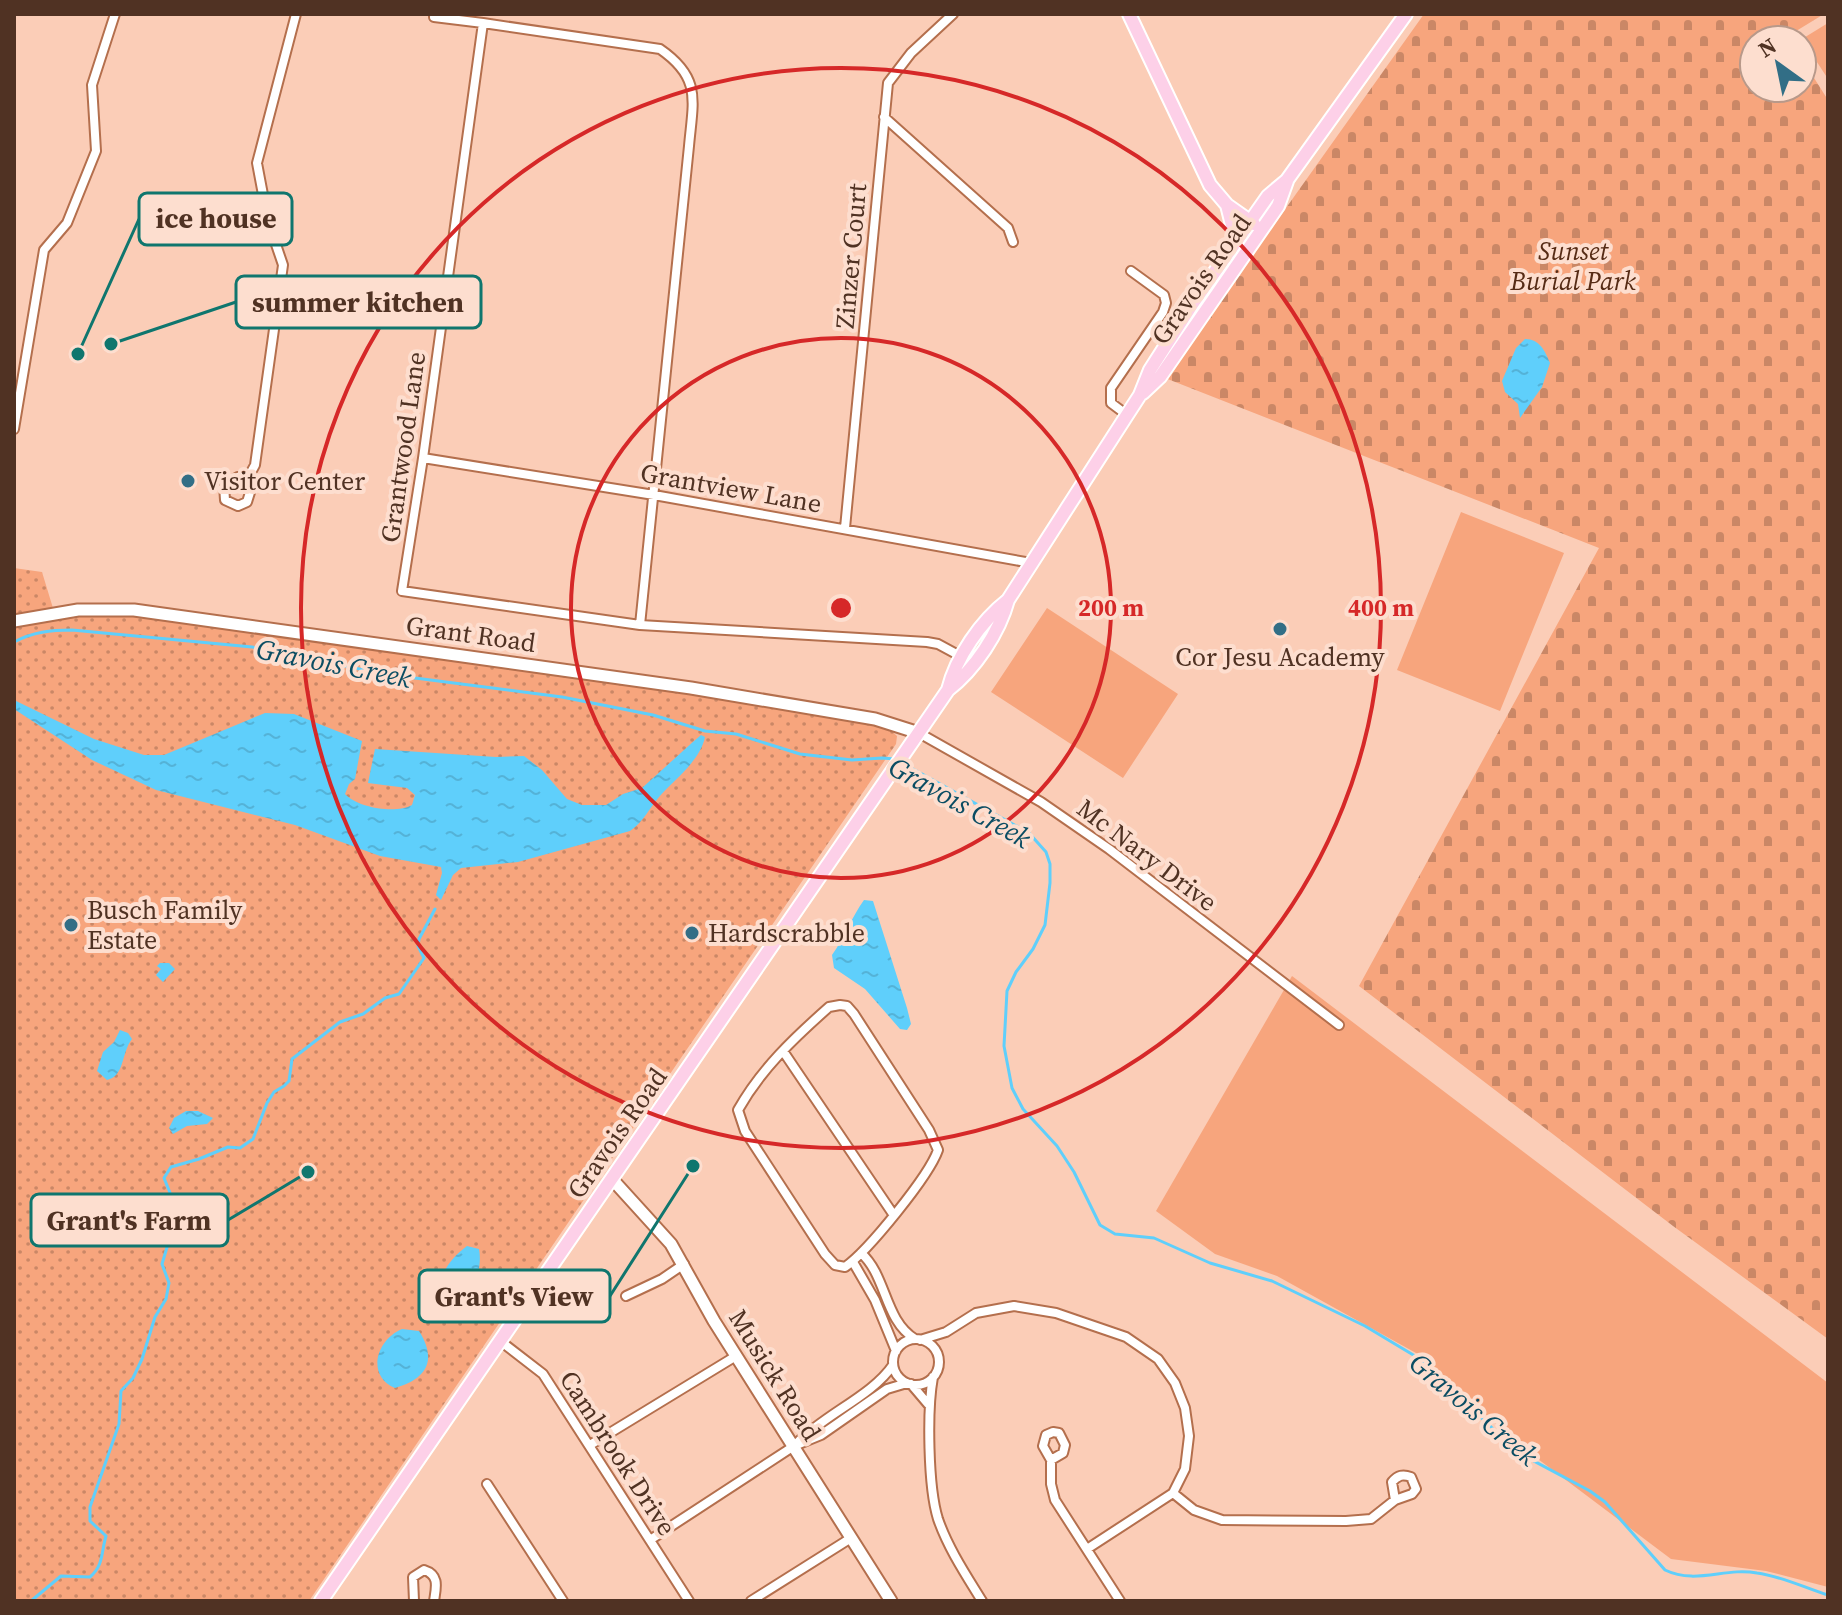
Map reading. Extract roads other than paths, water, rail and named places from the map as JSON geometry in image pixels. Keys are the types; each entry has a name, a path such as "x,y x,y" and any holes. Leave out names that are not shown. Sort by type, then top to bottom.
{"main road":[{"path":"1129,14 1201,170 1227,205 1262,230"},
{"name":"Gravois Road","path":"321,1601 948,690 964,678 1003,619 1008,600 1031,563 1140,395 1156,361 1236,241 1268,196 1287,180 1406,14"},
{"name":"Gravois Road","path":"1140,395 1160,377 1262,230 1278,206 1287,180"},
{"path":"1227,205 1236,241"},
{"name":"Gravois Road","path":"948,690 953,670 992,612 1008,600"}],"street":[{"path":"14,429 44,250 67,223 96,151 92,85 115,14"},
{"path":"249,476 255,465 283,265 268,221 257,163 296,14"},
{"name":"Zinzer Court","path":"845,528 888,83 911,53 953,14"},
{"path":"434,17 660,49 676,60 692,83 689,146 640,625"},
{"name":"Grantwood Lane","path":"483,23 402,591 640,625 927,642 938,644 962,657"},
{"path":"884,117 1008,228 1013,242"},
{"path":"1127,415 1111,403 1111,388 1166,303 1164,295 1131,271"},
{"name":"Grantview Lane","path":"423,458 654,495 1031,563"},
{"name":"Grant Road","path":"14,621 78,610 134,610 691,688 875,719 919,733"},
{"name":"Mc Nary Drive","path":"919,733 1041,802 1109,849 1339,1025"},
{"path":"847,1006 854,1014 929,1130 938,1150 934,1162 893,1214 853,1262 842,1267 835,1265 745,1131 740,1117 738,1110 758,1077 829,1007 847,1006"},
{"path":"783,1051 893,1214"},
{"name":"Musick Road","path":"612,1179 656,1225 684,1264 736,1356 891,1601"},
{"path":"861,1253 871,1265 905,1333 929,1344 937,1355"},
{"path":"853,1262 875,1300 896,1351"},
{"path":"626,1296 662,1279 684,1264"},
{"path":"794,1446 814,1425 880,1381 893,1365 896,1351 902,1344 946,1332 976,1313 1014,1306 1056,1313 1126,1337 1158,1359 1175,1383 1185,1408 1189,1436 1185,1469 1173,1493 1087,1549"},
{"path":"946,1332 937,1355 938,1364 928,1404 937,1516 982,1601"},
{"name":"Cambrook Drive","path":"499,1340 543,1374 689,1601"},
{"path":"590,1445 736,1356"},
{"path":"893,1365 899,1377 928,1404"},
{"path":"650,1540 794,1446 821,1435 887,1389 921,1384 933,1377"},
{"path":"1051,1460 1055,1500 1120,1601"},
{"path":"487,1484 563,1601"},
{"path":"1173,1493 1194,1510 1222,1520 1371,1519 1395,1500"},
{"path":"751,1601 851,1538"},
{"path":"414,1601 413,1577 424,1570 436,1580 434,1601"}],"water":[{"path":"1525,339 1538,343 1550,363 1542,387 1520,418 1518,404 1505,392 1502,381 1516,348"},
{"path":"14,700 94,739 144,755 164,755 265,713 294,714 362,741 355,779 345,794 359,803 387,809 412,805 415,795 407,788 368,783 375,749 524,756 542,770 567,799 582,805 606,805 623,794 642,788 701,735 705,737 692,762 630,831 518,862 461,868 453,875 441,900 436,895 441,867 380,856 295,825 156,790 92,760 14,709"},
{"path":"864,900 873,901 907,1008 911,1024 907,1030 900,1029 865,989 834,968 832,955"},
{"path":"169,963 175,969 163,982 156,975 161,969 157,966"},
{"path":"120,1030 132,1039 117,1074 107,1080 97,1071 103,1052 114,1042"},
{"path":"186,1111 198,1111 213,1118 207,1124 187,1126 173,1134 169,1128 174,1118"},
{"path":"467,1246 479,1249 478,1274 465,1294 450,1302 439,1290 442,1276 456,1255"},
{"path":"402,1329 419,1331 428,1351 428,1360 414,1380 395,1388 380,1375 378,1358 386,1341"}],"waterway":[{"name":"Gravois Creek","path":"14,642 42,632 72,630 252,647 384,674 562,697 653,715 705,731 736,734 800,754 852,760 895,759"},
{"name":"Gravois Creek","path":"902,763 1029,833 1046,852 1050,864 1050,883 1045,925 1007,991 1004,1046 1012,1088 1023,1109 1057,1146 1074,1172 1100,1225 1115,1234 1154,1238 1210,1263 1272,1281 1365,1326 1415,1356 1519,1453 1605,1502 1665,1570 1688,1576 1757,1573 1828,1595"},
{"path":"31,1601 61,1576 90,1577 100,1563 106,1536 90,1521 90,1507 119,1424 121,1391 133,1378 142,1359 155,1317 166,1299 169,1283 162,1264 177,1210 164,1178 171,1167 228,1147 240,1148 253,1139 267,1103 274,1092 289,1081 292,1059 340,1022 363,1014 385,998 399,994 424,958 418,946 419,939 435,909"}],"place":[{"name":"summer kitchen","path":"111,344"},
{"name":"ice house","path":"78,354"},
{"name":"Visitor Center","path":"188,481"},
{"name":"Cor Jesu Academy","path":"1280,629"},
{"name":"Busch Family Estate","path":"71,925"},
{"name":"Hardscrabble","path":"692,933"},
{"name":"Grant's View","path":"693,1166"},
{"name":"Grant's Farm","path":"308,1172"}],"park label":[{"name":"Sunset Burial Park","path":"1573,266"}]}
